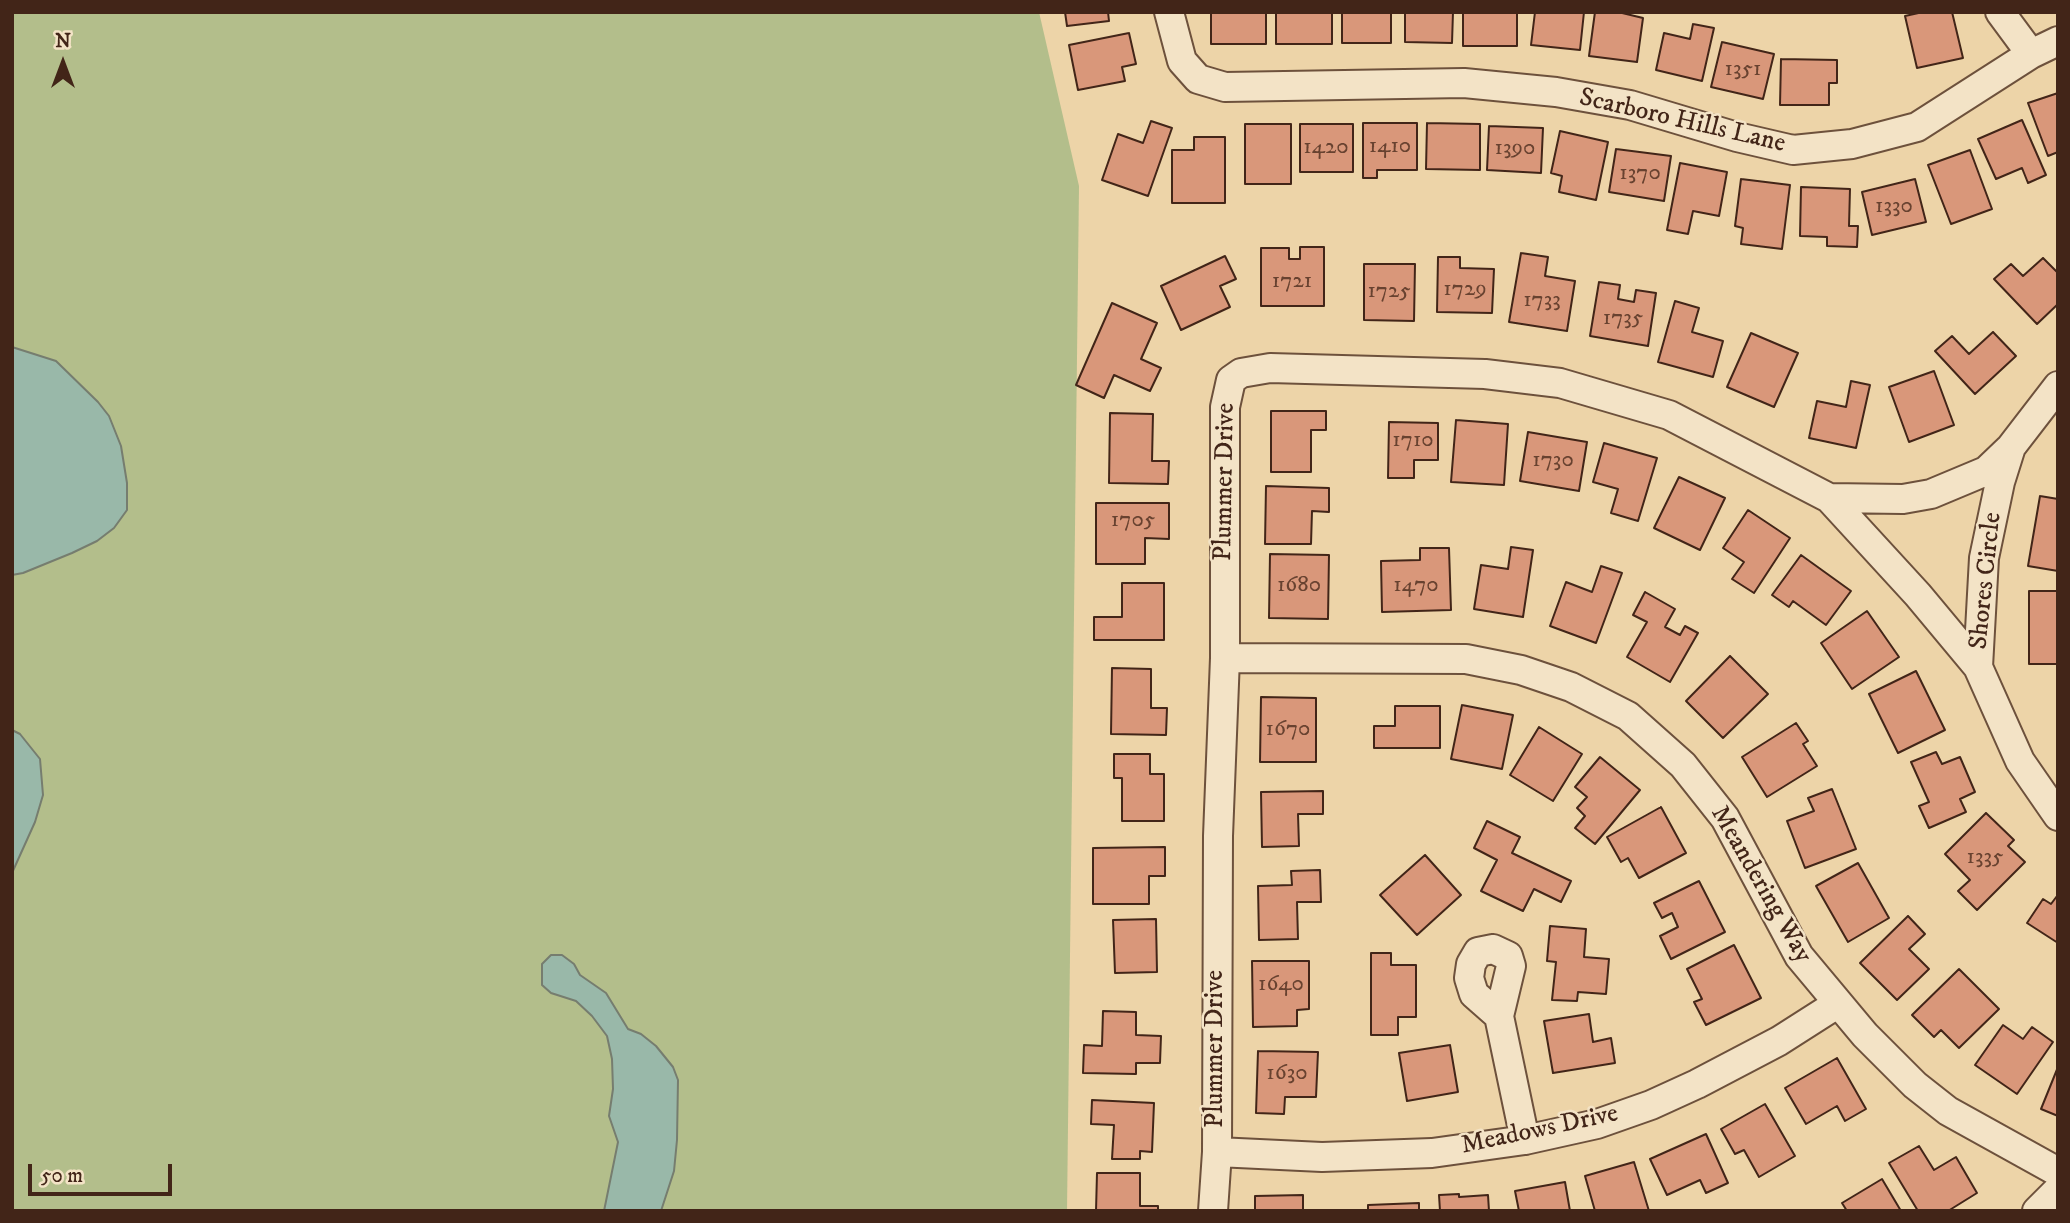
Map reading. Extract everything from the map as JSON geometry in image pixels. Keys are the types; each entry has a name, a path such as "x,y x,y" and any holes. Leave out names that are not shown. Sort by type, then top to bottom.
{"street":[{"name":"Scarboro Hills Lane","path":"1169,12 1182,61 1198,79 1224,87 1464,83 1556,92 1630,105 1737,137 1793,150 1852,144 1916,127 2031,54 2058,41"},
{"path":"2000,12 2031,54"},
{"name":"Plummer Drive","path":"1213,1211 1217,1152 1215,1000 1224,658 1225,407 1231,380 1241,373 1270,368 1485,374 1560,383 1669,415 1829,498 1918,595 1978,667"},
{"name":"Shores Circle","path":"2058,386 2011,447 1986,537 1978,667 2020,761 2058,816"},
{"name":"Plummer Drive","path":"1829,498 1903,499 1931,494 1986,471 2011,447"},
{"name":"Meandering Way","path":"1224,658 1466,659 1521,670 1605,702 1628,716 1683,765 1725,818 1799,956 1837,1004 1915,1085 1948,1111 2058,1171"},
{"name":"Meadows Drive","path":"1217,1152 1370,1157 1432,1153 1525,1140 1597,1124 1651,1105 1767,1047 1837,1004"},
{"path":"1499,1016 1525,1140"},
{"path":"2037,1211 2058,1190"}],"green space":[{"path":"12,12 1039,12 1079,186 1067,1211 12,1211"}],"shaded area":[{"path":"12,347 56,361 109,416 121,446 127,483 127,510 114,528 97,541 23,573 12,575"},
{"path":"12,730 20,734 40,759 43,795 35,822 12,873"},
{"path":"551,955 562,955 574,964 580,975 606,993 628,1029 641,1034 656,1046 673,1067 678,1080 677,1140 674,1171 661,1211 604,1211 618,1142 609,1116 613,1089 612,1059 607,1036 592,1016 576,1001 551,993 542,985 542,964"}],"building":[{"path":"1065,12 1108,12 1109,21 1067,26"},
{"path":"1211,12 1266,12 1266,44 1211,44"},
{"path":"1276,12 1332,12 1332,44 1276,44"},
{"path":"1342,12 1391,12 1391,43 1342,43"},
{"path":"1405,12 1453,12 1452,43 1405,42"},
{"path":"1463,12 1517,12 1517,46 1463,46"},
{"path":"1535,12 1584,12 1580,50 1531,45"},
{"path":"1595,12 1618,12 1643,18 1637,62 1589,56"},
{"path":"1923,12 1952,12 1963,58 1917,68 1905,16"},
{"path":"1693,24 1714,28 1702,81 1656,70 1664,33 1690,39"},
{"path":"1129,33 1136,64 1122,67 1125,81 1078,90 1069,45"},
{"path":"1722,42 1774,54 1763,99 1711,87"},
{"path":"1781,59 1837,60 1837,83 1829,83 1829,105 1780,105"},
{"path":"2058,93 2058,152 2048,156 2028,103"},
{"path":"2022,120 2046,175 2028,183 2022,168 1996,179 1978,139"},
{"path":"1151,121 1172,128 1148,196 1102,180 1118,134 1143,143"},
{"path":"1363,123 1417,123 1417,170 1377,170 1377,178 1363,178"},
{"path":"1427,123 1480,124 1480,170 1426,169"},
{"path":"1245,124 1291,124 1291,184 1245,184"},
{"path":"1300,124 1353,124 1353,172 1300,172"},
{"path":"1489,126 1543,128 1541,173 1487,170"},
{"path":"1560,131 1608,142 1596,200 1559,192 1562,176 1551,173"},
{"path":"1194,137 1225,137 1225,203 1172,203 1172,150 1194,150"},
{"path":"1616,149 1671,156 1664,201 1609,192"},
{"path":"1970,150 1992,209 1951,224 1928,165"},
{"path":"1680,163 1727,172 1719,216 1693,211 1688,234 1667,230"},
{"path":"1741,179 1790,185 1782,249 1741,244 1743,228 1735,226"},
{"path":"1915,179 1926,222 1872,235 1862,192"},
{"path":"1801,187 1850,189 1849,226 1858,226 1857,247 1827,246 1827,237 1800,236"},
{"path":"1300,247 1324,247 1324,306 1261,306 1261,248 1289,248 1289,259 1300,259"},
{"path":"1521,253 1548,257 1545,276 1575,281 1567,331 1509,322"},
{"path":"1225,256 1236,279 1220,286 1230,307 1181,330 1161,286"},
{"path":"1438,257 1460,257 1460,268 1494,269 1492,313 1437,312"},
{"path":"2043,258 2058,273 2058,304 2037,324 1994,279 2011,264 2023,276"},
{"path":"1364,264 1415,264 1414,321 1364,320"},
{"path":"1599,282 1620,285 1618,299 1634,302 1636,290 1656,293 1648,346 1590,336"},
{"path":"1675,301 1699,308 1692,332 1723,341 1713,377 1658,362"},
{"path":"1112,303 1157,323 1141,359 1161,368 1150,391 1114,375 1104,398 1076,385"},
{"path":"1993,332 2016,356 1975,394 1935,351 1952,336 1969,354"},
{"path":"1751,333 1798,353 1774,407 1727,387"},
{"path":"1934,371 1954,425 1909,442 1889,387"},
{"path":"1851,381 1870,385 1856,448 1809,438 1817,401 1846,407"},
{"path":"1271,411 1326,411 1326,430 1311,430 1311,472 1271,472"},
{"path":"1110,413 1153,414 1152,461 1169,461 1168,484 1109,483"},
{"path":"1456,420 1508,424 1504,485 1451,482"},
{"path":"1389,422 1438,423 1438,460 1414,460 1414,478 1388,478"},
{"path":"1528,432 1587,442 1579,491 1520,481"},
{"path":"1604,443 1657,458 1638,521 1611,513 1618,489 1593,482"},
{"path":"1679,477 1725,498 1700,550 1654,528"},
{"path":"1266,486 1329,488 1329,512 1312,511 1311,544 1265,544"},
{"path":"2040,496 2058,499 2058,571 2028,566"},
{"path":"1096,503 1169,503 1169,539 1145,538 1145,564 1096,564"},
{"path":"1748,510 1790,538 1754,593 1732,579 1744,562 1723,548"},
{"path":"1511,547 1533,550 1523,617 1474,609 1481,565 1508,569"},
{"path":"1420,548 1449,548 1451,610 1382,612 1381,561 1420,560"},
{"path":"1270,554 1329,555 1328,619 1269,618"},
{"path":"1801,555 1851,591 1826,625 1793,601 1789,607 1772,595"},
{"path":"1601,566 1622,573 1596,643 1550,626 1566,582 1592,592"},
{"path":"1122,583 1164,583 1164,640 1094,640 1094,617 1122,617"},
{"path":"2029,591 2058,591 2058,664 2029,664"},
{"path":"1645,592 1675,609 1665,627 1680,635 1685,626 1698,633 1670,682 1627,657 1647,622 1633,615"},
{"path":"1867,611 1899,657 1852,689 1821,643"},
{"path":"1730,656 1768,694 1723,738 1686,701"},
{"path":"1112,668 1151,669 1151,708 1167,708 1166,735 1111,734"},
{"path":"1916,671 1945,730 1898,753 1869,694"},
{"path":"1261,697 1316,698 1316,762 1260,762"},
{"path":"1462,705 1513,715 1502,769 1451,759"},
{"path":"1395,706 1440,706 1440,748 1374,748 1374,726 1395,726"},
{"path":"1796,723 1808,741 1803,744 1817,766 1767,797 1742,757"},
{"path":"1539,727 1582,754 1553,801 1510,775"},
{"path":"1936,752 1942,764 1960,757 1975,792 1960,799 1966,812 1929,828 1919,806 1929,802 1911,762"},
{"path":"1114,754 1150,754 1150,774 1164,774 1164,821 1122,821 1122,778 1114,778"},
{"path":"1600,757 1640,790 1595,844 1575,828 1585,816 1577,808 1587,797 1575,787"},
{"path":"1832,789 1856,849 1805,868 1787,821 1814,811 1808,798"},
{"path":"1323,791 1323,814 1298,814 1299,846 1262,847 1261,792"},
{"path":"1661,807 1686,853 1639,878 1628,858 1621,862 1607,837"},
{"path":"1986,813 2014,840 2008,846 2025,862 1977,910 1958,891 1970,880 1945,854"},
{"path":"1487,821 1520,837 1512,853 1571,881 1561,902 1534,889 1523,911 1481,891 1497,860 1474,848"},
{"path":"1165,847 1165,876 1149,876 1149,904 1093,904 1093,848"},
{"path":"1425,855 1461,895 1417,935 1380,895"},
{"path":"1858,863 1889,918 1848,942 1816,886"},
{"path":"1320,870 1321,902 1297,902 1298,939 1259,940 1258,886 1292,885 1291,871"},
{"path":"1699,881 1725,932 1671,959 1660,936 1678,927 1672,913 1662,918 1654,903"},
{"path":"2057,896 2058,943 2027,923 2043,899 2051,904"},
{"path":"1908,916 1925,934 1909,949 1929,969 1897,1000 1860,963"},
{"path":"1156,919 1157,972 1115,973 1113,920"},
{"path":"1550,926 1586,929 1584,957 1609,959 1606,994 1578,992 1577,1001 1552,1000 1556,962 1547,961"},
{"path":"1734,945 1761,998 1706,1025 1694,1002 1702,999 1687,969"},
{"path":"1371,953 1391,953 1391,965 1416,965 1416,1017 1398,1017 1398,1035 1371,1035"},
{"path":"1252,961 1309,961 1309,1009 1297,1010 1297,1026 1253,1027"},
{"path":"1959,969 1999,1009 1959,1048 1941,1030 1934,1037 1912,1015"},
{"path":"1103,1011 1136,1012 1136,1035 1161,1036 1160,1063 1136,1063 1136,1074 1083,1073 1084,1045 1102,1046"},
{"path":"1589,1014 1593,1042 1611,1038 1615,1063 1553,1073 1544,1021"},
{"path":"2003,1025 2023,1039 2032,1027 2053,1042 2017,1094 1975,1065"},
{"path":"1450,1045 1458,1092 1407,1101 1399,1053"},
{"path":"1258,1051 1318,1052 1316,1097 1285,1097 1284,1114 1256,1113"},
{"path":"1837,1058 1866,1109 1845,1121 1837,1106 1806,1124 1785,1088"},
{"path":"2058,1067 2058,1116 2041,1109"},
{"path":"1092,1100 1154,1103 1152,1152 1140,1151 1140,1159 1112,1159 1114,1125 1091,1124"},
{"path":"1765,1104 1795,1156 1759,1177 1744,1150 1735,1154 1721,1129"},
{"path":"1706,1134 1728,1183 1706,1193 1700,1180 1667,1195 1650,1159"},
{"path":"1919,1146 1934,1170 1956,1157 1977,1193 1948,1211 1918,1211 1889,1163"},
{"path":"1634,1162 1649,1211 1595,1211 1585,1176"},
{"path":"1097,1173 1140,1173 1140,1206 1158,1206 1158,1211 1096,1211"},
{"path":"1882,1179 1901,1211 1847,1211 1842,1203"},
{"path":"1565,1182 1570,1211 1519,1211 1515,1191"},
{"path":"1459,1194 1459,1197 1488,1195 1489,1211 1440,1211 1439,1195"},
{"path":"1303,1195 1303,1211 1255,1211 1255,1196"},
{"path":"1419,1203 1419,1211 1368,1211 1368,1205"}]}
